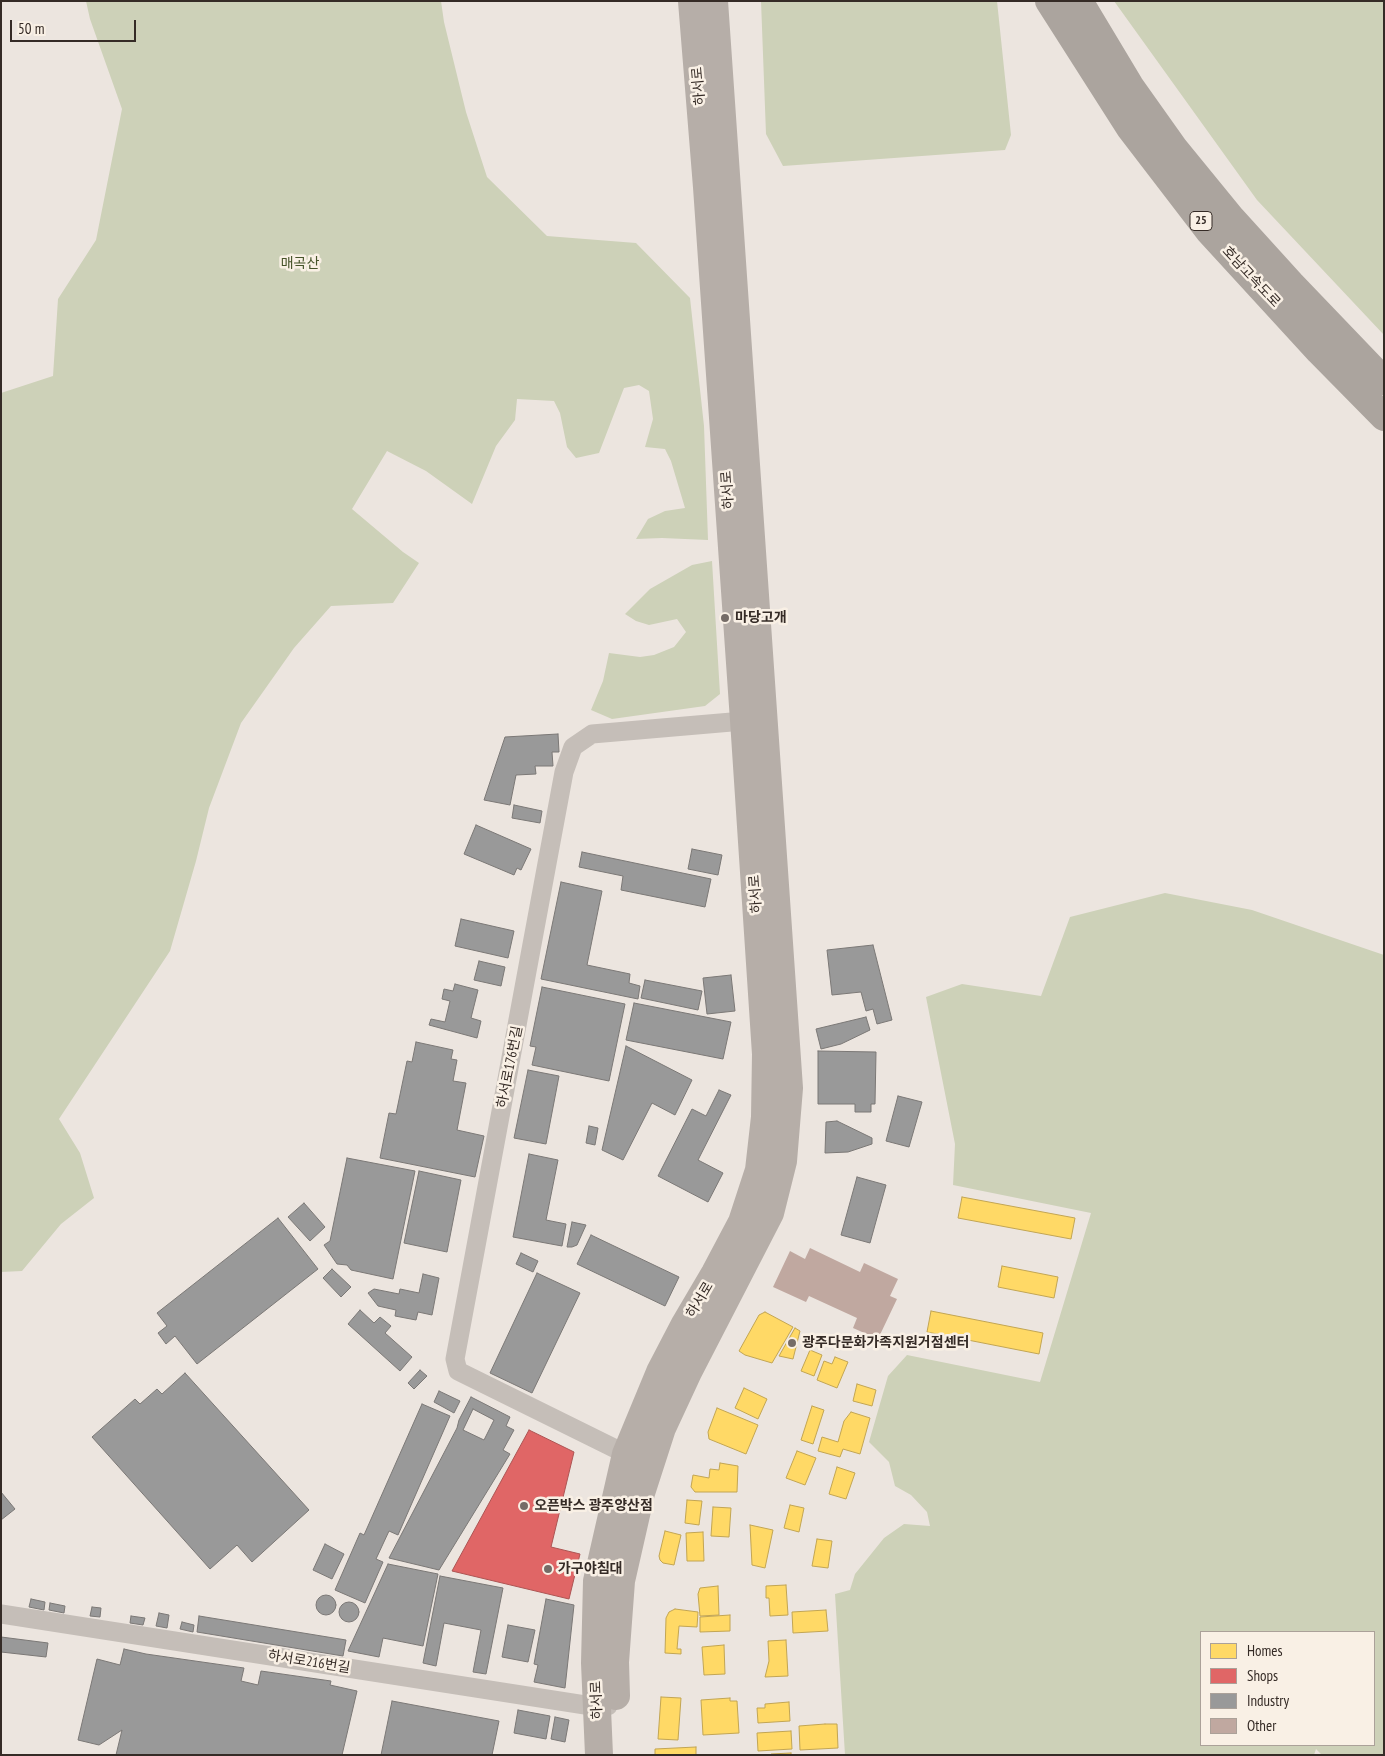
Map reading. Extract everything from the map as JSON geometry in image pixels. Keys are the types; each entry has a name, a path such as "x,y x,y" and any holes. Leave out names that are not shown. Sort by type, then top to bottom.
{"highway":[{"name":"호남고속도로","path":"1049,1 1130,128 1209,232 1319,351 1384,417"},
{"name":"호남고속도로","path":"1079,1 1130,86 1174,148 1232,219 1384,381"}],"main road":[{"name":"하서로","path":"599,1755 614,1662 621,1581 641,1493 638,1458 662,1428 684,1380 770,1213 783,1161 789,1088 754,720 692,1"},
{"name":"하서로","path":"714,1 754,720"},
{"name":"하서로","path":"607,1706 617,1755"}],"street":[{"name":"하서로176번길","path":"638,1458 458,1371 456,1359 562,782 573,747 592,734 754,720"},
{"name":"하서로216번길","path":"1,1614 607,1706"}],"green space":[{"name":"매곡산","path":"86,1 441,1 444,22 466,112 487,177 547,236 636,243 690,298 704,426 708,540 636,539 648,519 665,511 685,508 671,461 665,449 645,447 653,419 649,391 639,385 624,388 599,453 576,458 567,447 560,413 554,401 517,399 515,420 496,446 472,504 426,471 387,451 352,509 419,563 393,603 331,606 294,648 241,723 209,808 170,951 59,1119 80,1153 94,1198 61,1224 22,1271 1,1272 1,393 53,376 58,299 96,240 122,109 90,19"},
{"path":"761,1 997,1 1011,135 1005,150 783,166 766,134"},
{"path":"1114,1 1384,1 1384,335 1257,200"},
{"path":"712,561 720,694 705,706 612,719 591,710 603,681 609,653 640,657 654,655 674,647 686,632 677,619 649,625 636,621 625,614 650,589 692,565"},
{"path":"1165,893 1252,910 1384,955 1384,1755 1322,1755 1316,1749 1314,1755 845,1755 835,1594 850,1590 855,1574 884,1538 904,1524 930,1526 927,1512 911,1495 895,1486 889,1462 869,1442 888,1376 907,1355 1040,1382 1091,1213 953,1185 955,1144 926,997 962,984 1041,996 1070,917"}],"building: Homes":[{"path":"962,1197 1075,1218 1071,1239 958,1218"},
{"path":"1002,1266 1058,1277 1054,1298 998,1287"},
{"path":"931,1311 1043,1333 1039,1354 927,1332"},
{"path":"765,1312 793,1327 772,1363 745,1355 739,1351 759,1315"},
{"name":"광주다문화가족지원거점센터","path":"795,1328 800,1331 793,1359 779,1356"},
{"path":"810,1350 822,1355 814,1376 801,1371"},
{"path":"835,1357 848,1362 837,1388 817,1380 824,1361 832,1364"},
{"path":"857,1384 876,1390 872,1406 853,1401"},
{"path":"744,1388 767,1399 758,1419 735,1408"},
{"path":"812,1406 824,1410 813,1444 801,1440"},
{"path":"717,1408 758,1425 746,1454 709,1439 708,1432"},
{"path":"851,1412 870,1418 860,1454 843,1449 840,1457 818,1451 822,1437 838,1442 844,1421"},
{"path":"797,1451 816,1458 805,1485 786,1478"},
{"path":"720,1463 738,1466 737,1492 695,1492 691,1487 693,1475 709,1478 710,1469 719,1470"},
{"path":"837,1467 855,1473 846,1499 829,1494"},
{"path":"687,1500 702,1501 699,1525 685,1523"},
{"path":"790,1505 804,1508 799,1532 784,1528"},
{"path":"713,1507 731,1508 729,1537 711,1536"},
{"path":"750,1525 773,1530 765,1568 752,1565"},
{"path":"665,1531 681,1535 674,1565 663,1563 660,1560 659,1556"},
{"path":"703,1532 704,1561 687,1561 686,1533"},
{"path":"817,1539 832,1541 828,1568 812,1566"},
{"path":"786,1585 788,1615 770,1616 769,1598 766,1598 766,1586"},
{"path":"718,1586 719,1615 700,1616 698,1594 700,1588"},
{"path":"675,1609 698,1612 697,1627 679,1626 677,1649 681,1649 681,1654 665,1653 666,1618 669,1612"},
{"path":"826,1610 828,1631 793,1633 792,1612"},
{"path":"730,1615 730,1631 700,1632 700,1617"},
{"path":"786,1640 788,1676 765,1677 769,1661 768,1641"},
{"path":"724,1645 725,1674 704,1675 702,1647"},
{"path":"661,1697 681,1698 678,1740 658,1739"},
{"path":"730,1698 730,1701 737,1701 739,1733 703,1735 701,1700"},
{"path":"789,1702 790,1721 758,1723 757,1708 765,1708 765,1704"},
{"path":"837,1724 838,1748 800,1750 799,1726"},
{"path":"791,1731 792,1749 758,1751 757,1733"},
{"path":"696,1747 696,1755 655,1755 655,1749"},
{"path":"791,1753 791,1755 771,1755 771,1754"}],"building: Shops":[{"path":"529,1430 574,1452 551,1547 580,1554 569,1599 452,1571"}],"building: Industry":[{"path":"558,734 559,752 552,752 553,766 535,766 536,774 516,775 510,805 484,800 505,737"},
{"path":"514,805 542,811 540,823 512,818"},
{"path":"476,825 531,849 521,870 517,868 514,875 464,854"},
{"path":"692,849 722,855 718,875 688,869"},
{"path":"582,852 711,879 705,907 621,890 623,876 579,867"},
{"path":"561,882 602,891 587,965 630,974 629,983 640,986 638,999 541,979"},
{"path":"461,919 514,931 508,958 455,946"},
{"path":"873,945 892,1020 877,1024 873,1009 866,1011 861,992 832,995 827,950"},
{"path":"479,961 505,967 501,986 474,980"},
{"path":"731,975 735,1011 707,1014 703,978"},
{"path":"645,980 702,991 698,1010 641,998"},
{"path":"455,984 478,990 471,1018 481,1021 477,1038 429,1025 431,1019 445,1022 450,1001 442,999 444,989 453,991"},
{"path":"542,987 625,1004 609,1081 532,1065 536,1047 530,1046"},
{"path":"634,1003 731,1022 723,1059 626,1040"},
{"path":"866,1017 870,1030 841,1044 821,1049 816,1029"},
{"path":"416,1042 453,1050 451,1059 457,1060 453,1081 466,1083 457,1130 484,1136 475,1177 380,1158 389,1113 396,1114 407,1061 412,1062"},
{"path":"626,1046 692,1080 675,1115 652,1103 623,1160 602,1150"},
{"path":"818,1051 876,1052 875,1104 871,1104 871,1112 855,1112 855,1104 818,1104"},
{"path":"528,1070 559,1076 546,1144 514,1138"},
{"path":"719,1090 731,1095 698,1160 723,1173 708,1202 658,1176 692,1109 706,1116"},
{"path":"898,1096 922,1102 909,1147 886,1141"},
{"path":"837,1121 872,1138 872,1144 848,1152 825,1153 826,1122"},
{"path":"589,1126 598,1128 595,1145 586,1143"},
{"path":"529,1154 558,1160 546,1220 566,1224 562,1246 513,1237"},
{"path":"347,1158 415,1171 393,1279 351,1270 347,1265 337,1264 324,1245 330,1241"},
{"path":"419,1171 461,1180 447,1252 404,1243"},
{"path":"857,1177 886,1185 870,1243 841,1235"},
{"path":"304,1203 325,1227 310,1241 288,1217"},
{"path":"278,1218 318,1269 197,1364 175,1336 166,1344 158,1333 167,1326 157,1313"},
{"path":"572,1222 586,1225 577,1245 567,1247"},
{"path":"591,1235 679,1277 665,1306 577,1264"},
{"path":"521,1253 538,1261 533,1272 516,1264"},
{"path":"332,1269 351,1287 341,1297 323,1278"},
{"path":"537,1273 580,1293 532,1393 490,1373"},
{"path":"423,1274 439,1278 432,1315 418,1312 416,1320 395,1316 396,1310 378,1306 368,1293 374,1289 399,1294 400,1289 419,1293"},
{"path":"360,1310 374,1323 380,1317 391,1326 385,1333 412,1357 400,1371 348,1324"},
{"path":"420,1370 427,1376 414,1389 408,1383"},
{"path":"185,1373 309,1510 252,1562 237,1545 210,1569 92,1437 135,1399 140,1404 157,1389 162,1394"},
{"path":"439,1391 460,1401 454,1413 434,1402"},
{"path":"471,1397 510,1417 506,1426 514,1430 503,1450 510,1454 439,1570 389,1558 457,1428","holes":["473,1409 494,1420 484,1440 463,1430"]},
{"path":"422,1404 450,1416 398,1535 389,1531 376,1559 383,1562 365,1603 335,1590 360,1533 364,1535"},
{"path":"1,1492 15,1509 1,1520"},
{"path":"325,1544 344,1554 332,1579 313,1570"},
{"path":"388,1564 438,1574 423,1646 383,1638 379,1657 348,1651"},
{"path":"440,1576 503,1588 486,1674 473,1672 481,1630 444,1623 436,1666 423,1663"},
{"path":"326,1595 333,1598 336,1605 333,1612 326,1615 319,1612 316,1605 319,1598"},
{"path":"31,1599 45,1602 44,1610 29,1607"},
{"path":"546,1599 574,1605 565,1688 534,1682 538,1665 534,1664"},
{"path":"349,1602 356,1605 359,1612 356,1619 349,1622 342,1619 339,1612 342,1605"},
{"path":"50,1603 65,1606 64,1613 49,1610"},
{"path":"92,1607 101,1608 100,1617 90,1616"},
{"path":"159,1613 169,1615 167,1628 156,1626"},
{"path":"131,1616 145,1618 143,1625 130,1623"},
{"path":"199,1616 346,1640 343,1656 197,1632"},
{"path":"182,1622 194,1625 193,1632 180,1629"},
{"path":"508,1625 535,1630 528,1662 502,1657"},
{"path":"1,1637 48,1643 46,1657 1,1652"},
{"path":"124,1649 244,1668 241,1681 258,1685 261,1671 331,1681 330,1685 357,1691 342,1755 116,1755 122,1730 99,1745 78,1740 97,1659 120,1665"},
{"path":"392,1701 499,1721 492,1755 381,1755"},
{"path":"518,1710 550,1716 546,1739 514,1733"},
{"path":"555,1717 569,1720 565,1742 551,1739"}],"building: Other":[{"path":"810,1248 860,1272 864,1263 898,1279 890,1296 897,1299 878,1339 853,1328 857,1318 809,1296 806,1302 773,1287 790,1251 805,1259"}],"place":[{"name":"마당고개","path":"725,618"},
{"name":"광주다문화가족지원거점센터","path":"792,1343"},
{"name":"오픈박스 광주양산점","path":"524,1506"},
{"name":"가구야침대","path":"548,1569"}]}
